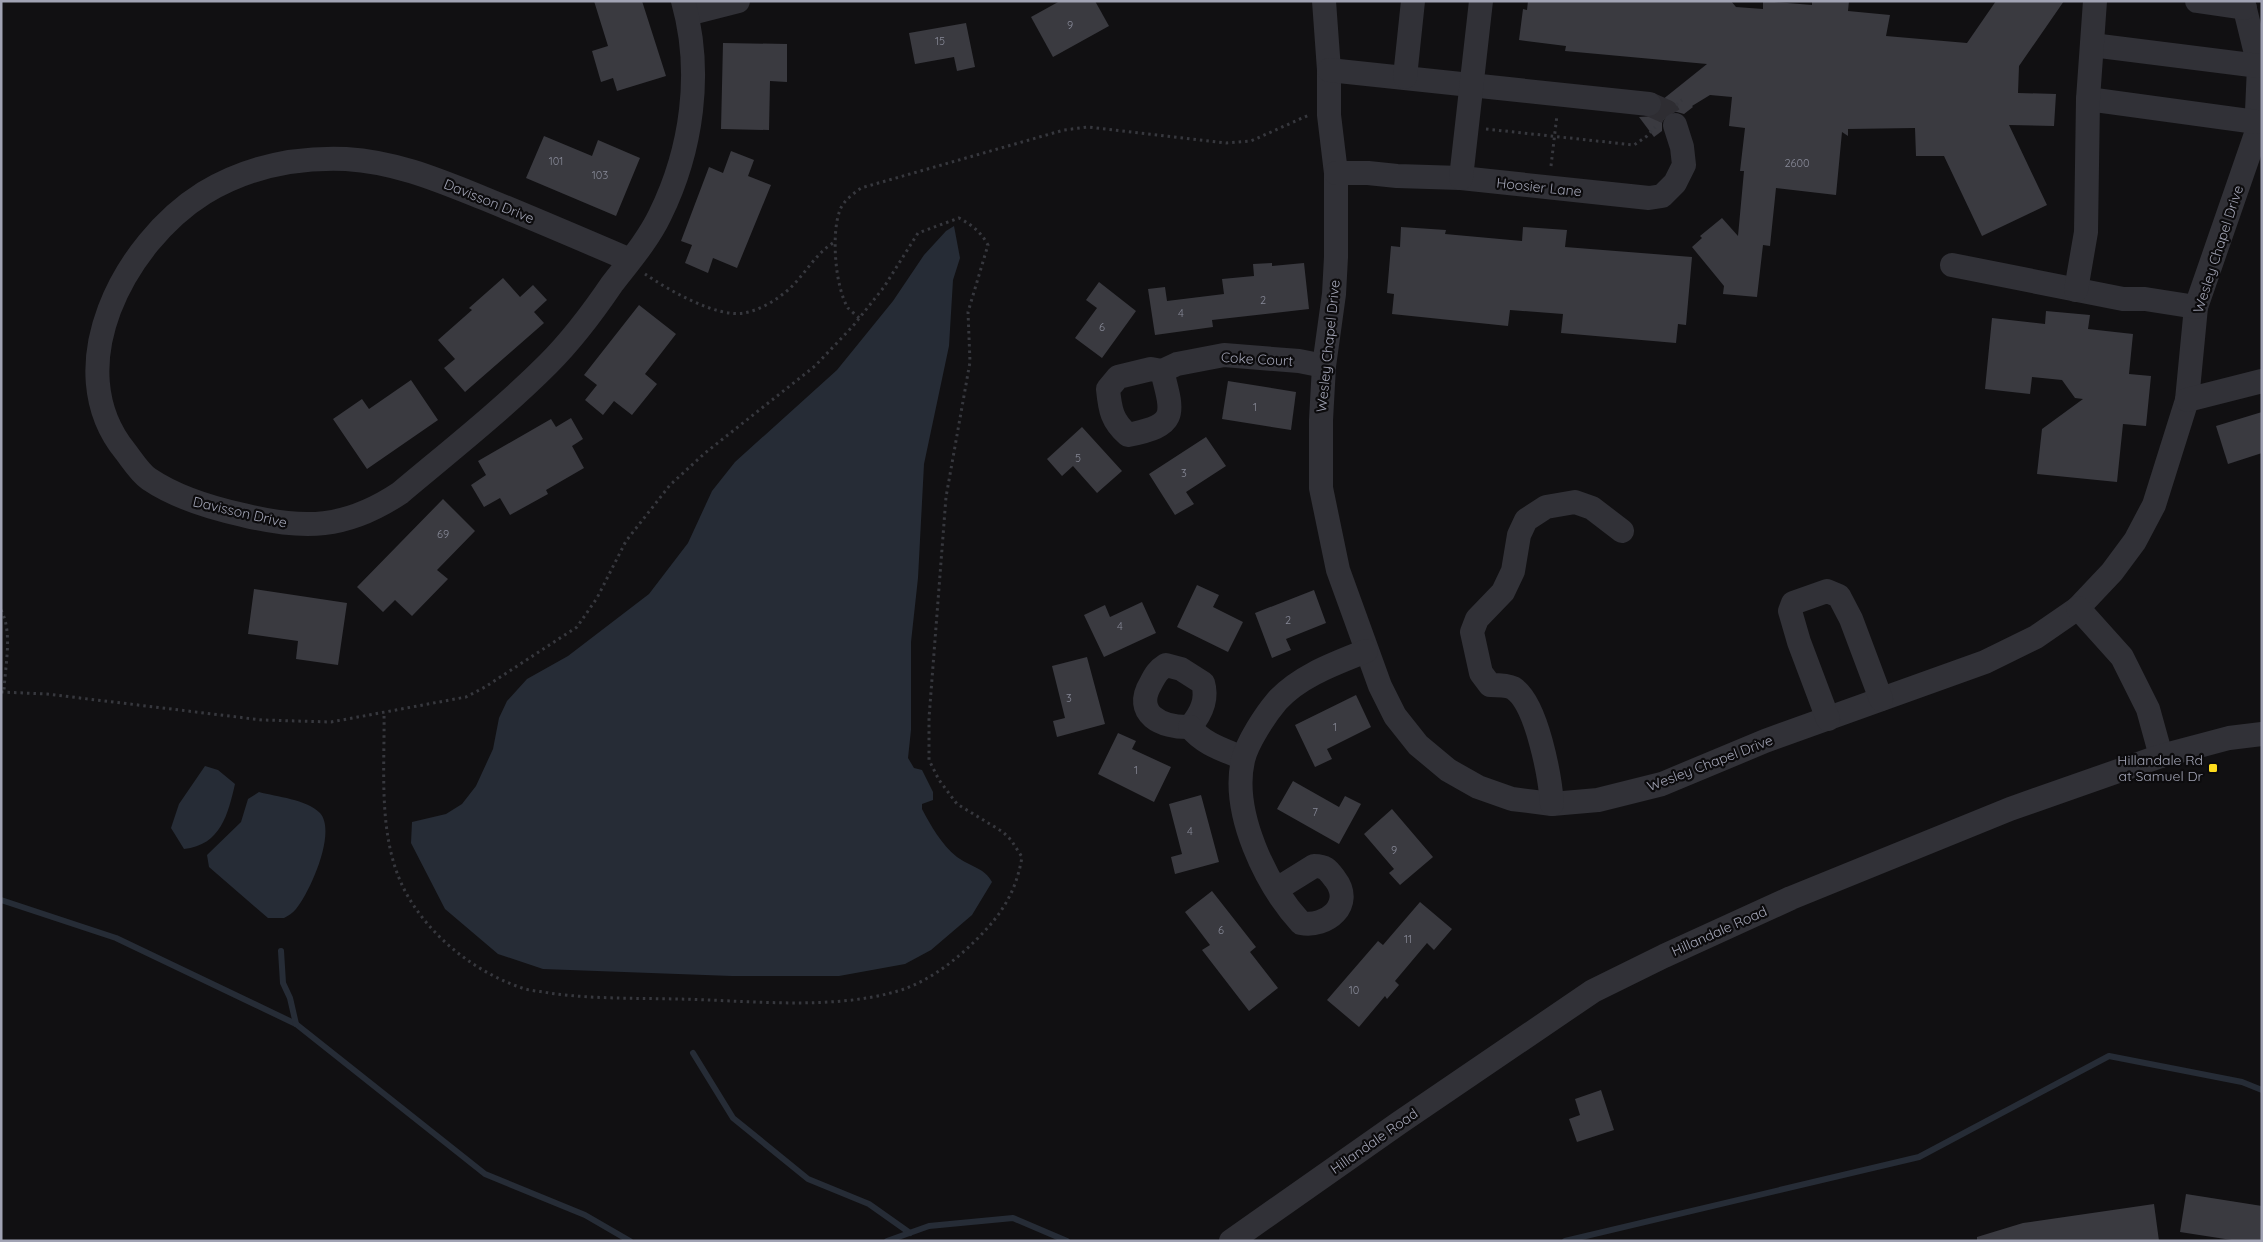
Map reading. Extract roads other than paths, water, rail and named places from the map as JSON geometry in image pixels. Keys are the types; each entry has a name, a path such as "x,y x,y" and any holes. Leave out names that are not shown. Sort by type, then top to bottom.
{"street":[{"path":"685,8 738,1"},
{"name":"Wesley Chapel Drive","path":"1324,1 1329,70 1329,115 1336,174 1334,285 1324,366 1321,420 1321,488 1338,570 1366,651 1395,716 1418,745 1448,770 1478,787 1512,798 1552,804 1598,800 1662,784 1765,741 1986,662 2036,637 2078,608 2112,572 2135,540 2150,513 2187,400 2196,307 2256,134 2258,66 2244,4"},
{"path":"1405,78 1413,1"},
{"path":"1461,178 1481,1"},
{"path":"2076,290 2086,232 2088,99 2095,1"},
{"path":"2197,1 2244,4"},
{"name":"Davisson Drive","path":"630,260 415,171 349,160 307,159 274,164 250,172 205,192 177,212 157,232 125,276 102,329 96,363 98,393 107,421 119,444 147,478 187,500 279,524 310,526 339,521 381,506 400,494 549,363 575,334 630,260 660,215 674,182 691,115 694,76 685,8"},
{"path":"2092,45 2258,66"},
{"path":"1329,70 1473,84"},
{"name":"Hoosier Lane","path":"1336,174 1368,172 1397,176 1461,178 1549,189 1649,198 1662,196 1676,182 1684,165 1682,147 1664,115 1560,95 1473,84"},
{"path":"2088,99 2256,122"},
{"path":"1952,265 2123,299 2144,299 2196,307"},
{"name":"Coke Court","path":"1162,371 1177,364 1224,356 1299,361 1324,366"},
{"path":"2187,400 2262,380"},
{"path":"1552,804 1551,782 1542,744 1524,701 1512,687 1490,685 1481,673 1472,632 1477,619 1503,592 1513,571 1519,535 1526,520 1546,507 1576,502 1592,508 1622,531"},
{"path":"1828,719 1790,611 1793,603 1827,591 1839,596 1851,619 1881,699"},
{"path":"2078,608 2098,628 2126,664 2148,709 2161,756"},
{"path":"1277,889 1266,873 1249,833 1241,804 1240,778 1243,758 1260,724 1278,700 1305,679 1366,651"},
{"path":"1190,727 1197,737 1206,743 1243,758"},
{"name":"Hillandale Road","path":"1231,1241 1423,1106 1593,991 1791,898 2010,809 2161,756 2229,738 2262,734"}],"waterway":[{"path":"1,900 116,938 296,1024 485,1174 585,1215 630,1241"},
{"path":"281,951 283,983 290,998 296,1024"},
{"path":"693,1053 733,1118 808,1179 869,1204 910,1233"},
{"path":"1565,1241 1919,1157 2109,1056 2242,1082 2262,1090"},
{"path":"887,1241 929,1226 1013,1218 1067,1241"}],"tunnel":[{"path":"1649,104 1667,112 1675,125"}],"place":[{"name":"Hillandale Rd at Samuel Dr","path":"2213,768"}]}
